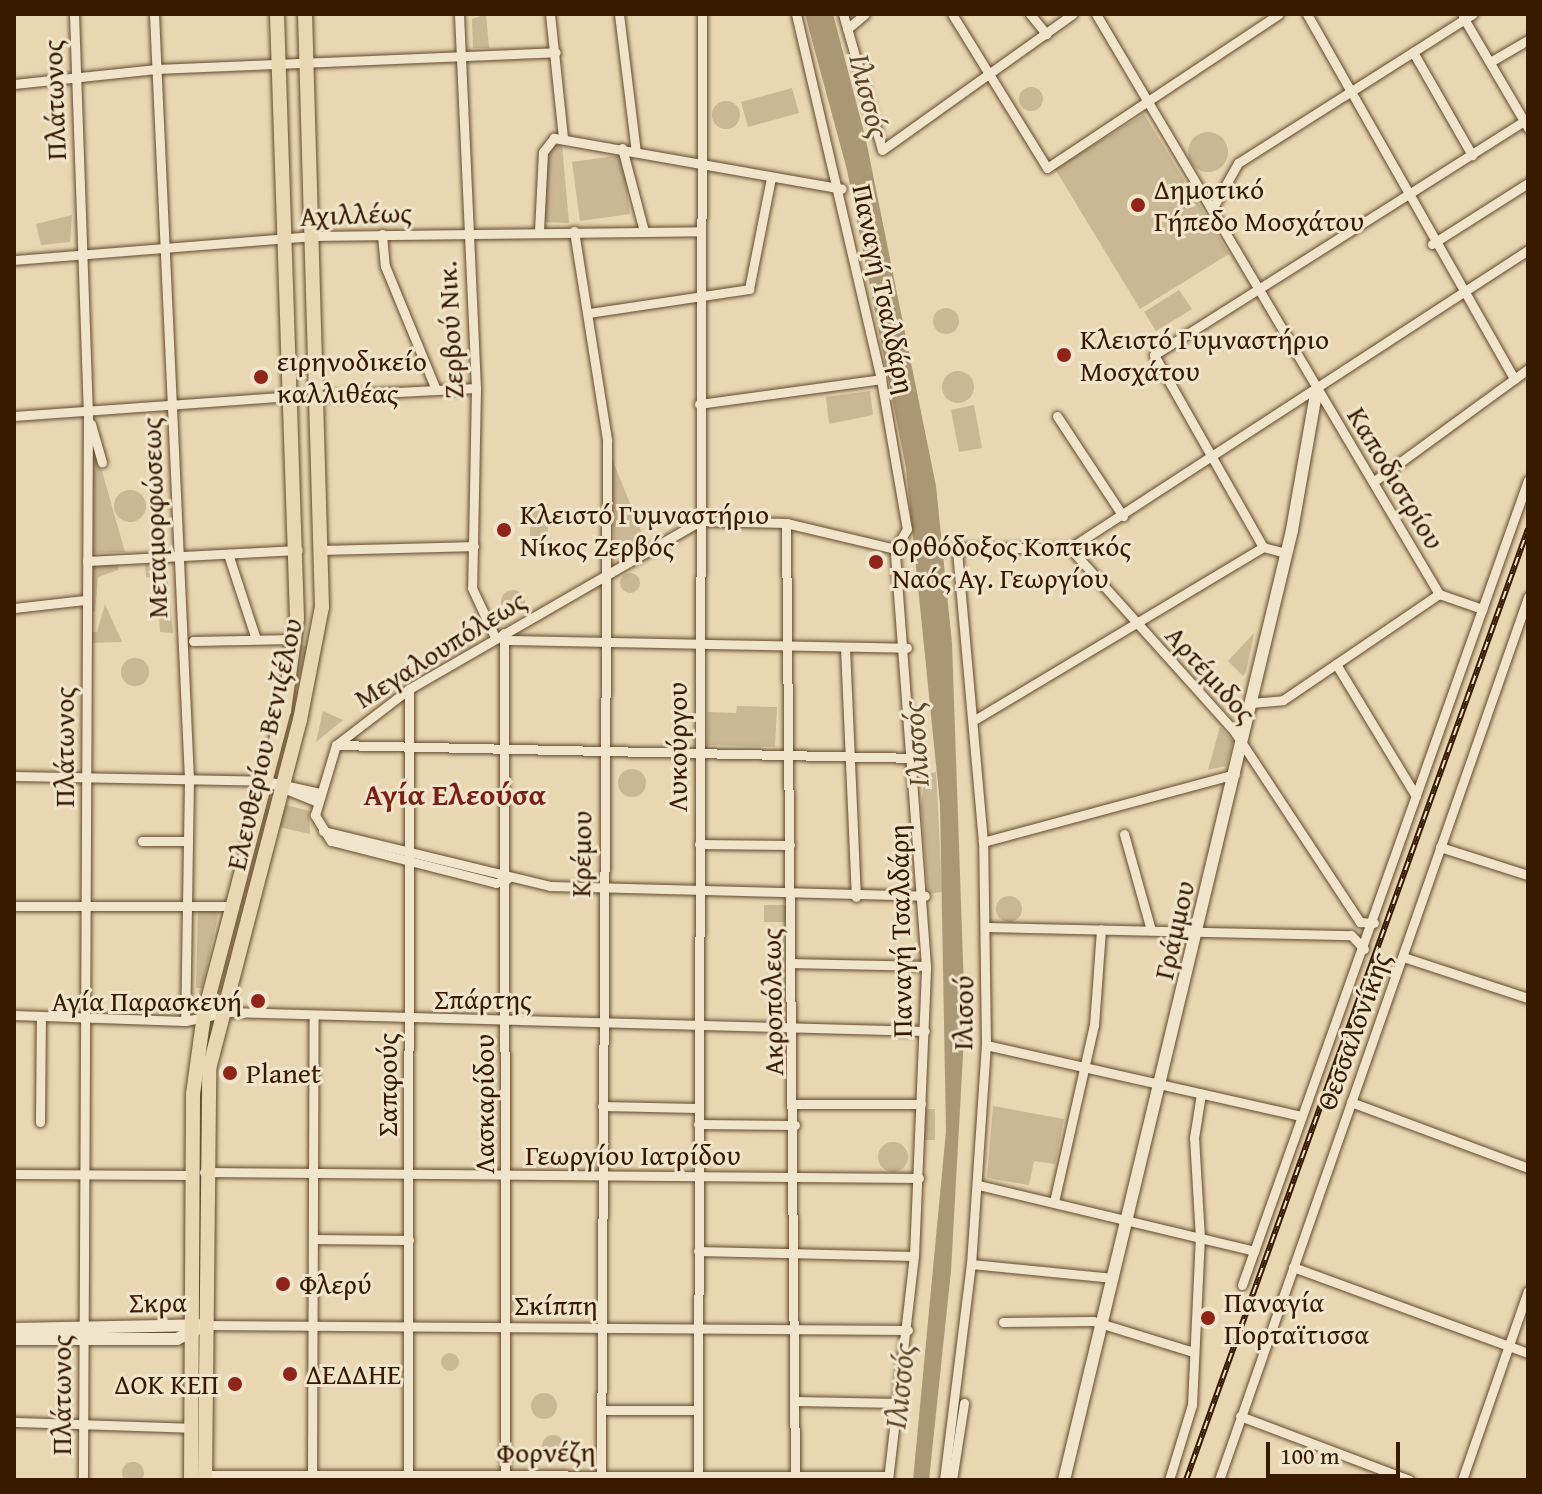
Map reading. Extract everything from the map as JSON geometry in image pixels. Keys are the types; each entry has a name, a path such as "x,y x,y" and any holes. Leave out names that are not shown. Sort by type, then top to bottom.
{"main road":[{"name":"Ελευθερίου Βενιζέλου","path":"200,1478 192,1428 204,1015 266,781 294,639 298,550 277,14"},
{"name":"Ελευθερίου Βενιζέλου","path":"198,1174 204,1114 221,1013 283,789 311,673 325,550 305,14"},
{"name":"Ελευθερίου Βενιζέλου","path":"196,1329 200,1478"}],"street":[{"name":"Πλάτωνος","path":"74,14 88,409 83,1480"},
{"name":"Μεταμορφώσεως","path":"154,14 189,779 185,1021"},
{"name":"Ζερβού Νικ.","path":"459,14 476,388 472,588 502,637"},
{"path":"550,14 563,137"},
{"path":"619,14 636,152"},
{"name":"Λυκούργου","path":"698,1477 702,14"},
{"name":"Παναγή Τσαλδάρη","path":"796,14 842,189 881,379 907,529 895,549 907,648 925,896 925,1031 908,1330 888,1478"},
{"path":"843,14 882,150 1073,14"},
{"path":"847,29 865,14"},
{"path":"952,14 1047,168 1279,14"},
{"path":"1030,14 1046,34"},
{"name":"Καποδιστρίου","path":"1096,14 1439,594 1482,609"},
{"path":"1307,14 1405,197 1514,379"},
{"path":"1212,209 1238,163 1466,16 1527,123 1154,355 1263,547"},
{"path":"1490,62 1528,40"},
{"path":"14,84 156,69 461,53 556,52"},
{"path":"1413,52 1472,155"},
{"path":"539,231 544,146 563,137 842,189"},
{"path":"622,148 644,231"},
{"path":"589,313 700,292 749,289 771,178"},
{"path":"1432,244 1528,183"},
{"name":"Κρέμου","path":"574,231 607,440 601,1477"},
{"name":"Αχιλλέως","path":"14,260 315,236 701,231"},
{"path":"382,234 385,266 436,390"},
{"path":"1070,548 1215,458 1462,293 1526,255"},
{"path":"1373,482 1528,369"},
{"path":"699,404 881,379"},
{"path":"320,396 476,388"},
{"name":"Γράμμου","path":"1064,1480 1235,774 1286,553 1317,388"},
{"path":"14,416 291,396"},
{"path":"88,409 102,462"},
{"path":"1057,416 1123,516"},
{"name":"Θεσσαλονίκης","path":"1242,1285 1301,1116 1374,923 1528,480"},
{"name":"Μεγαλουπόλεως","path":"336,745 409,689 502,637 606,572 700,521 786,523 895,549"},
{"name":"Ακροπόλεως","path":"786,523 796,1104 795,1478"},
{"path":"325,550 474,546"},
{"path":"976,719 1263,547 1286,553"},
{"name":"Ιλισού","path":"949,1480 978,1185 986,1045 986,927 976,719 957,548 1070,548"},
{"name":"Αρτέμιδος","path":"1070,548 1242,741 1360,922 1374,923"},
{"path":"87,561 298,550"},
{"path":"228,554 256,639"},
{"path":"1251,703 1277,703 1439,594"},
{"name":"Θεσσαλονίκης","path":"1219,1480 1528,597"},
{"path":"14,608 85,600"},
{"path":"502,637 606,643 907,648"},
{"name":"Λασκαρίδου","path":"502,637 507,749 505,1477"},
{"path":"193,641 294,639"},
{"path":"845,647 856,897"},
{"path":"1336,664 1416,796"},
{"name":"Σαπφούς","path":"408,1478 409,689"},
{"path":"507,879 496,883 410,864 331,841 316,823 319,797 336,745 916,758"},
{"path":"983,842 1235,774"},
{"path":"14,776 266,781 283,789 319,797"},
{"path":"323,831 410,850 507,879 603,890 792,897 925,896"},
{"path":"1124,834 1151,930"},
{"path":"142,841 188,841"},
{"path":"699,844 790,845"},
{"path":"1440,847 1528,875"},
{"path":"14,906 231,906"},
{"path":"986,927 1351,935 1364,949"},
{"path":"1054,1202 1085,1067 1101,929"},
{"path":"1403,957 1528,998"},
{"path":"793,963 926,966"},
{"name":"Σπάρτης","path":"14,1015 185,1021 221,1013 409,1021 603,1022 925,1031"},
{"path":"40,1122 41,1017"},
{"path":"312,1478 314,1018"},
{"path":"986,1045 1301,1116"},
{"path":"1169,1480 1183,1442 1200,1238 1194,1138 1201,1094"},
{"path":"1351,1102 1528,1168"},
{"path":"796,1104 921,1104"},
{"path":"602,1106 697,1108"},
{"path":"698,1124 795,1125"},
{"name":"Γεωργίου Ιατρίδου","path":"14,1174 919,1178"},
{"path":"978,1185 1254,1251"},
{"path":"313,1239 409,1240"},
{"path":"698,1251 914,1256"},
{"path":"971,1264 1113,1278"},
{"path":"1293,1267 1528,1353"},
{"path":"1462,1480 1528,1291"},
{"path":"1003,1322 1101,1324 1190,1351"},
{"name":"Σκίππη","path":"196,1329 408,1326 908,1330"},
{"name":"Σκρα","path":"14,1329 83,1332 196,1329"},
{"name":"Σκρα","path":"14,1339 83,1332"},
{"path":"795,1401 899,1403"},
{"path":"949,1480 964,1403"},
{"path":"602,1410 698,1410"},
{"path":"1240,1416 1409,1480"},
{"path":"14,1422 192,1428"},
{"name":"Φορνέζη","path":"200,1478 888,1478"}],"shaded area":[{"path":"486,14 489,48 473,48 472,19"},
{"path":"805,14 833,14 866,140 936,486 952,643 965,1019 951,1271 929,1480 913,1480 946,1131 940,804 906,468 847,170"},
{"path":"1031,87 1039,91 1043,99 1039,107 1031,111 1023,107 1019,99 1023,91"},
{"path":"792,88 799,113 748,127 741,102"},
{"path":"726,101 736,105 740,115 736,125 726,129 716,125 712,115 716,105"},
{"name":"Δημοτικό Γήπεδο Μοσχάτου","path":"1144,114 1229,254 1140,309 1055,169"},
{"path":"1208,132 1222,138 1228,152 1222,166 1208,172 1194,166 1188,152 1194,138"},
{"path":"548,145 562,145 569,223 541,222"},
{"path":"622,155 630,214 580,221 572,162"},
{"path":"72,215 70,242 41,245 36,224"},
{"path":"1179,290 1192,309 1156,331 1144,312"},
{"path":"946,308 955,312 959,321 955,330 946,334 937,330 933,321 937,312"},
{"path":"958,371 969,376 974,387 969,398 958,403 947,398 942,387 947,376"},
{"path":"870,391 873,415 829,424 826,397"},
{"path":"974,405 982,448 959,452 951,410"},
{"path":"90,429 125,552 92,553"},
{"path":"612,459 644,538 615,553 610,463"},
{"path":"130,490 142,494 146,506 142,518 130,522 118,518 114,506 118,494"},
{"path":"548,504 548,539 530,540 530,505"},
{"path":"145,562 166,563 173,633 160,632 157,579 146,577"},
{"path":"118,564 118,570 98,577 95,612 89,609 90,566"},
{"path":"630,573 637,576 640,583 637,590 630,593 623,590 620,583 623,576"},
{"path":"513,590 522,593 525,602 522,611 513,614 504,611 501,602 504,593"},
{"path":"105,604 122,642 89,643 90,632 97,632"},
{"path":"1254,633 1246,672 1243,676 1228,661"},
{"path":"301,645 307,646 292,707 295,689"},
{"path":"135,658 145,662 149,672 145,682 135,686 125,682 121,672 125,662"},
{"path":"737,706 777,707 775,747 707,745 708,712 736,713"},
{"path":"323,711 343,720 316,742"},
{"path":"1220,727 1233,741 1226,766 1208,770"},
{"path":"632,769 642,773 646,783 642,793 632,797 622,793 618,783 622,773"},
{"path":"936,772 942,892 928,894 921,806 925,774"},
{"path":"286,805 309,811 310,834 279,827"},
{"path":"1009,896 1018,900 1022,909 1018,918 1009,922 1000,918 996,909 1000,900"},
{"path":"764,905 786,905 786,922 764,922"},
{"path":"198,911 219,911 202,988 196,988"},
{"path":"993,1106 1064,1119 1055,1164 1034,1161 1029,1185 987,1178"},
{"path":"923,1109 935,1109 935,1140 922,1140"},
{"path":"893,1142 903,1147 908,1157 903,1167 893,1172 883,1167 878,1157 883,1147"},
{"path":"450,1353 459,1362 450,1371 441,1362"},
{"path":"544,1393 553,1397 557,1406 553,1415 544,1419 535,1415 531,1406 535,1397"},
{"path":"553,1435 561,1438 564,1446 561,1454 553,1457 545,1454 542,1446 545,1438"},
{"path":"133,1462 141,1465 144,1473 141,1481 133,1484 125,1481 122,1473 125,1465"}],"railway":[{"path":"1186,1480 1528,529"}],"place":[{"name":"Δημοτικό Γήπεδο Μοσχάτου","path":"1138,205"},
{"name":"Κλειστό Γυμναστήριο Μοσχάτου","path":"1064,355"},
{"name":"ειρηνοδικείο καλλιθέας","path":"261,377"},
{"name":"Κλειστό Γυμναστήριο Νίκος Ζερβός","path":"504,530"},
{"name":"Ορθόδοξος Κοπτικός Ναός Αγ. Γεωργίου","path":"876,562"},
{"name":"Αγία Παρασκευή","path":"258,1001"},
{"name":"Planet","path":"230,1073"},
{"name":"Φλερύ","path":"283,1284"},
{"name":"Παναγία Πορταϊτισσα","path":"1208,1318"},
{"name":"ΔΕΔΔΗΕ","path":"290,1374"},
{"name":"ΔΟΚ ΚΕΠ","path":"235,1384"}],"district":[{"name":"Αγία Ελεούσα","path":"455,794"}],"water label":[{"name":"Ιλισσός","path":"870,96"},
{"name":"Ιλισσός","path":"915,744"},
{"name":"Ιλισσός","path":"899,1386"}]}
